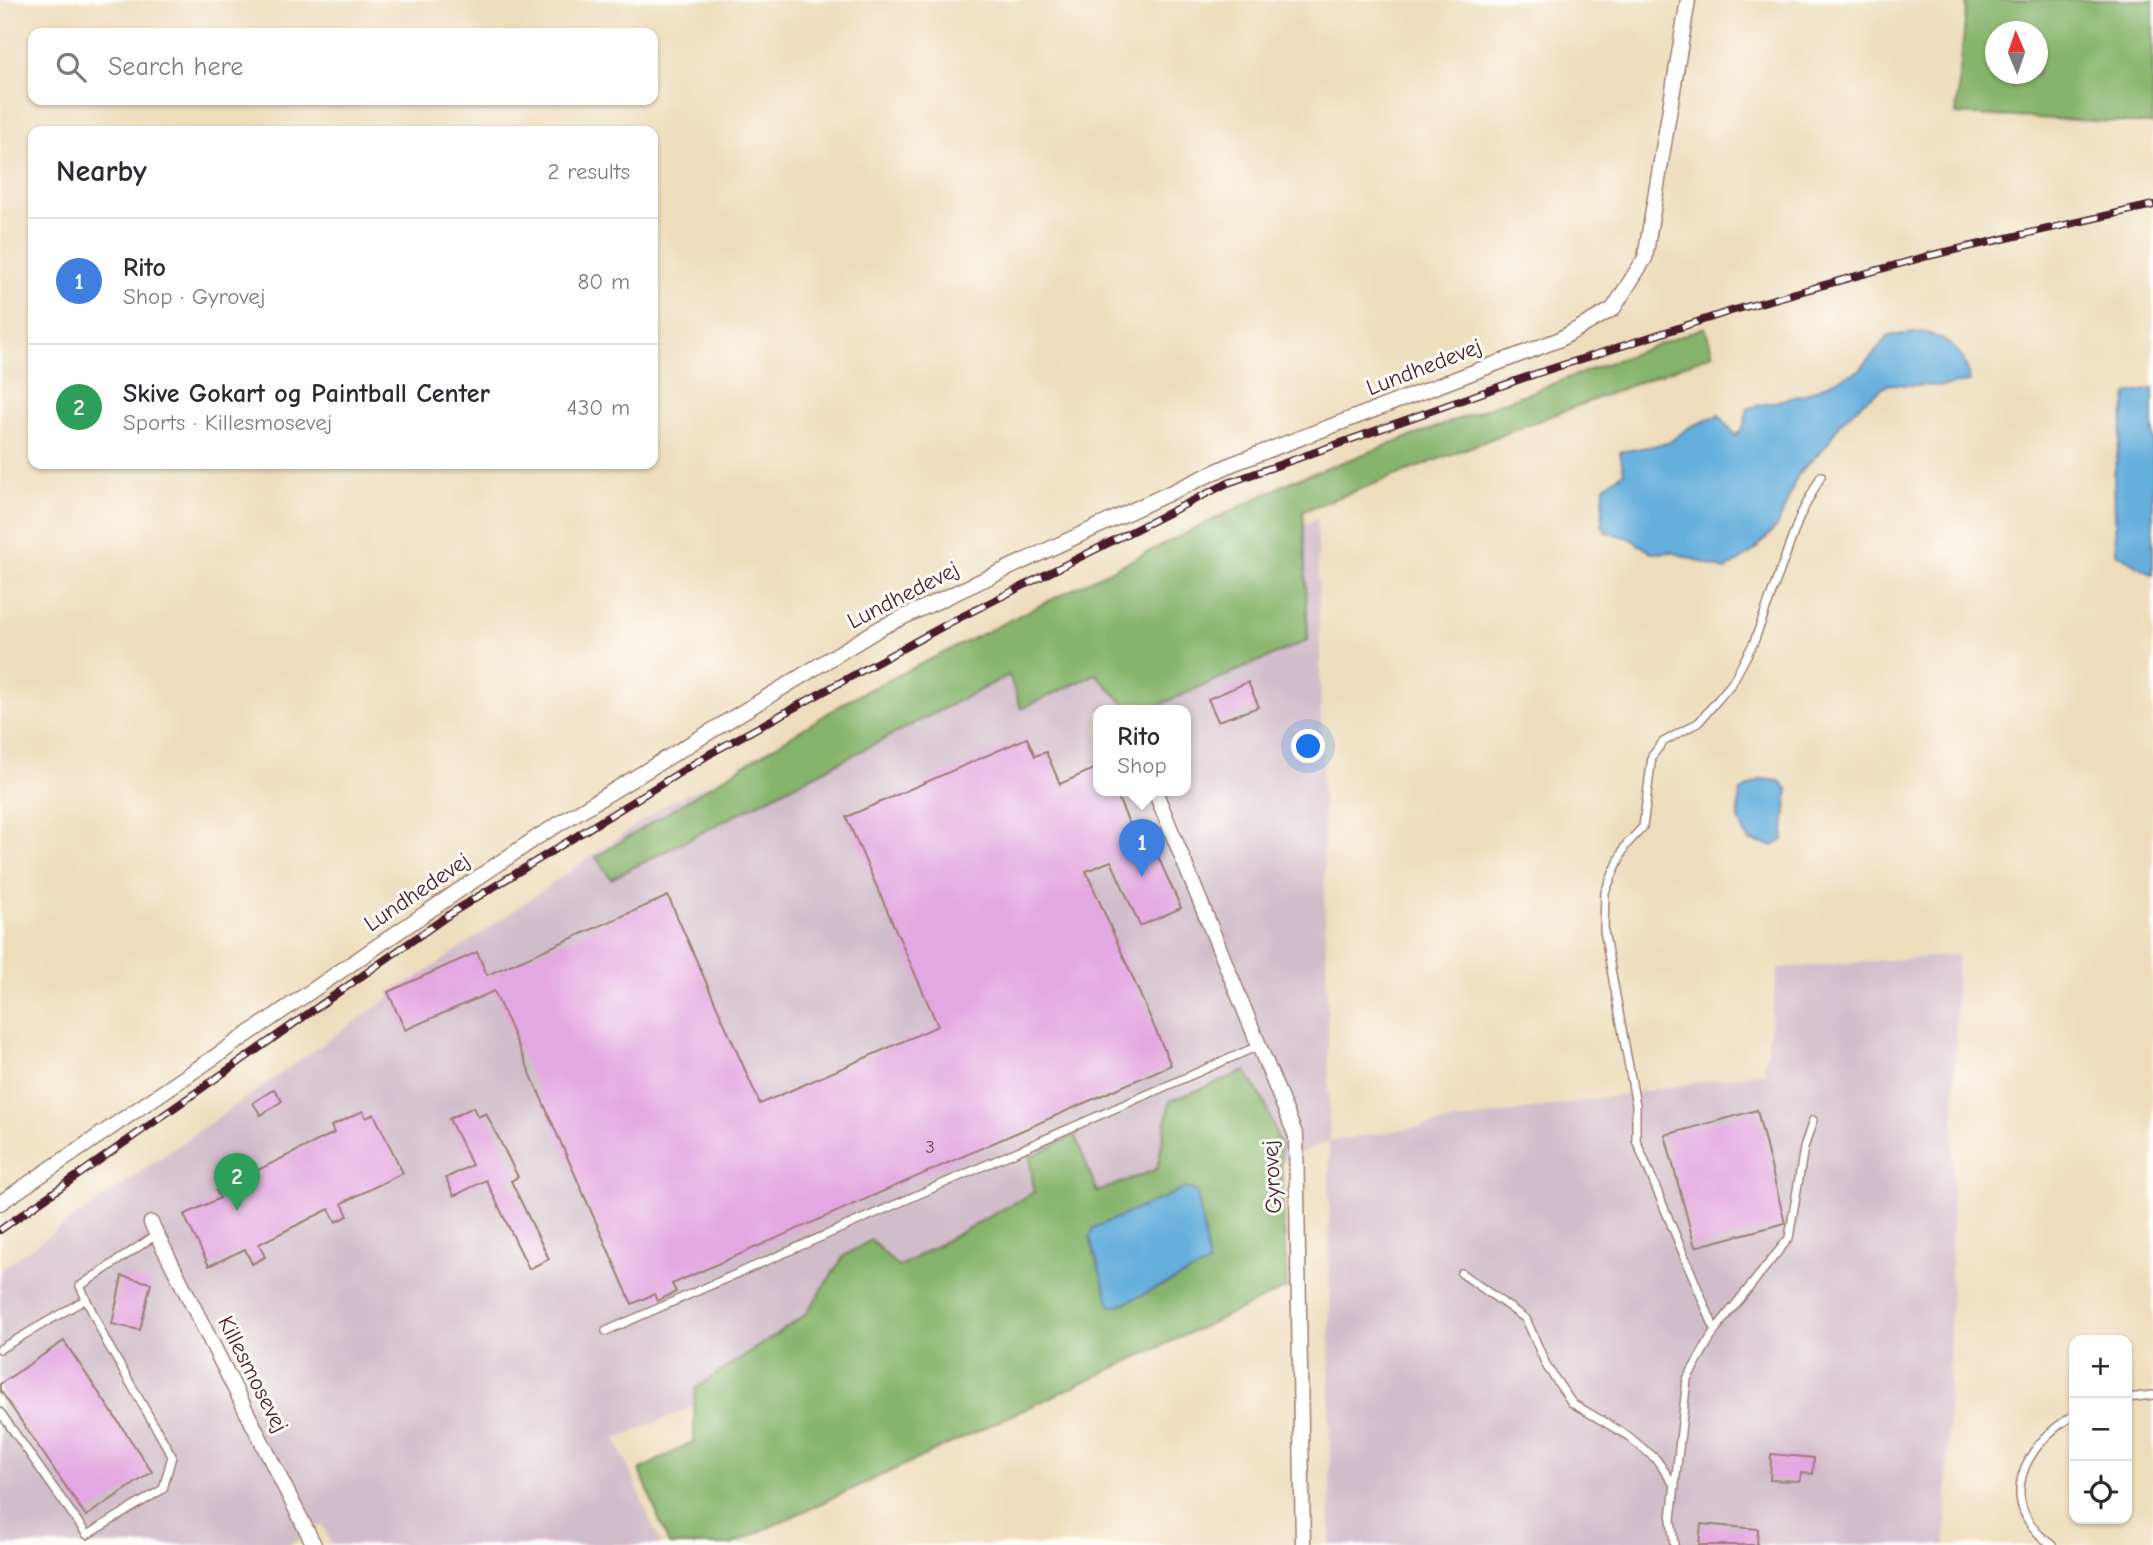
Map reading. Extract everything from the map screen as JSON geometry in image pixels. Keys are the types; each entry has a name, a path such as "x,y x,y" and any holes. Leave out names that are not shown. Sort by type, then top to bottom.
{"street":[{"name":"Lundhedevej","path":"0,1203 539,836 882,627 1232,464 1558,340 1612,309 1645,258 1688,0"},
{"name":"Gyrovej","path":"1157,796 1296,1136 1303,1545"},
{"name":"Killesmosevej","path":"154,1228 314,1545"}],"lane":[{"path":"1715,1330 1636,1140 1636,1105 1604,931 1605,892 1625,846 1643,827 1652,756 1663,742 1699,722 1732,683 1754,642 1800,516 1822,476"},
{"path":"606,1331 1258,1046"},
{"path":"1674,1545 1671,1518 1687,1379 1715,1330 1788,1238 1804,1147 1813,1119"},
{"path":"0,1412 87,1535 163,1489 172,1456 106,1341 80,1286 154,1228"},
{"path":"1461,1272 1526,1319 1546,1367 1572,1403 1628,1436 1656,1460 1675,1486"},
{"path":"0,1349 86,1298"},
{"path":"2132,1397 2153,1395"},
{"path":"2052,1545 2032,1531 2022,1509 2020,1489 2024,1466 2039,1441 2069,1419"}],"shaded area":[{"path":"1317,519 1330,1141 1764,1072 1778,968 1957,955 1946,1545 1330,1545 1329,1141 616,1439 661,1545 332,1545 322,1525 290,1545 0,1545 0,1270 669,802"}],"green space":[{"path":"1967,0 2153,0 2153,124 1956,114"},
{"path":"1705,327 1713,354 1303,511 1308,640 1159,705 1125,705 1096,674 1021,709 1009,675 611,879 596,857 854,697 1292,481"},
{"path":"1246,1071 1265,1104 1280,1144 1287,1288 731,1545 669,1545 640,1470 694,1441 695,1389 805,1315 844,1256 871,1240 898,1267 1034,1192 1030,1157 1075,1135 1097,1192 1157,1169 1170,1101"}],"water":[{"path":"1925,332 1943,340 1956,350 1965,363 1970,382 1941,386 1889,384 1864,401 1840,423 1827,445 1798,474 1778,525 1754,551 1725,570 1672,552 1652,553 1629,538 1606,532 1602,525 1604,487 1624,472 1620,452 1668,443 1690,427 1719,415 1736,436 1744,426 1748,408 1803,395 1860,370 1888,336"},
{"path":"2153,389 2153,575 2116,553 2114,475 2127,394"},
{"path":"1762,779 1780,781 1788,790 1783,840 1773,846 1750,841 1739,817 1741,791"},
{"path":"1186,1188 1197,1192 1209,1264 1118,1306 1110,1305 1090,1238 1093,1228"}],"building":[{"path":"1248,682 1259,707 1218,721 1208,699"},
{"path":"1027,738 1035,756 1046,752 1060,784 1093,769 1093,796 1117,796 1132,830 1144,825 1181,908 1140,926 1111,861 1086,871 1171,1065 672,1284 676,1292 657,1301 654,1294 632,1304 494,991 405,1030 388,992 477,952 487,975 668,896 760,1104 938,1026 846,817"},
{"path":"274,1089 282,1101 261,1115 253,1103"},
{"path":"473,1107 478,1117 486,1113 518,1177 511,1181 549,1259 529,1269 486,1180 454,1196 446,1178 472,1165 449,1119"},
{"path":"1757,1110 1785,1223 1695,1247 1665,1135"},
{"path":"363,1111 366,1118 374,1114 403,1173 342,1203 348,1216 336,1222 329,1209 259,1244 265,1257 252,1264 245,1249 209,1266 184,1215 220,1198 216,1191 224,1187 221,1181 253,1165 256,1171 334,1133 331,1126"},
{"path":"122,1276 151,1283 140,1330 112,1324"},
{"path":"64,1341 152,1472 86,1516 0,1390 0,1384"},
{"path":"1771,1454 1814,1458 1813,1474 1801,1473 1800,1481 1770,1480"},
{"path":"1701,1524 1758,1529 1757,1545 1699,1545"}],"railway":[{"path":"0,1230 453,912 713,752 951,622 1228,483 1535,374 1731,311 1928,256 2153,205"}],"place":[{"name":"Rito","path":"1142,877"},
{"name":"Skive Gokart og Paintball Center","path":"237,1211"}]}
